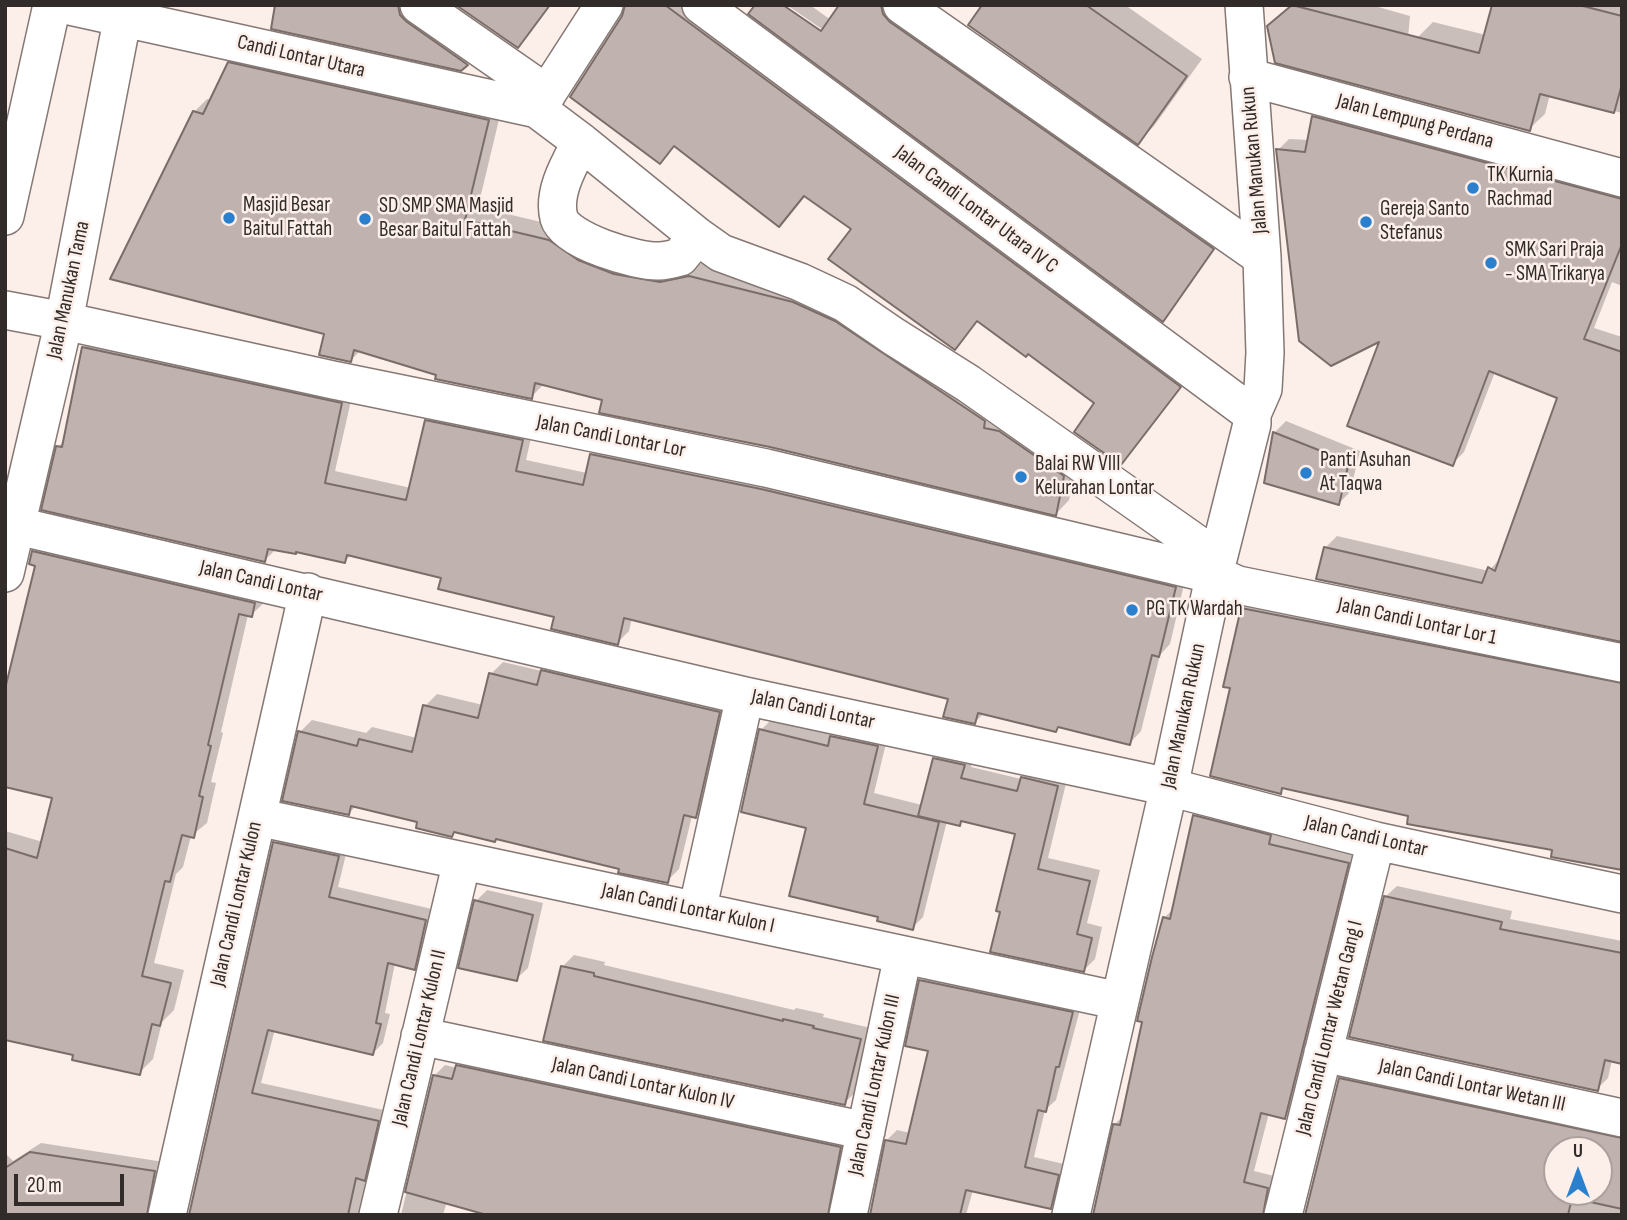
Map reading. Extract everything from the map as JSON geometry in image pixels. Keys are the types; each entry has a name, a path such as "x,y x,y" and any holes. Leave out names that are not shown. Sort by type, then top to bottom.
{"street":[{"path":"5,216 13,141 52,5"},
{"name":"Candi Lontar Utara","path":"65,5 124,11 542,102"},
{"path":"419,5 542,102 581,142 697,236 730,257 800,282 845,303 969,384 1216,567"},
{"path":"542,102 604,5"},
{"name":"Jalan Candi Lontar Utara IV C","path":"701,5 1252,414"},
{"path":"902,5 1262,257"},
{"name":"Jalan Manukan Rukun","path":"1071,1215 1169,787 1216,567 1252,424 1252,414 1263,388 1265,353 1262,257 1244,5"},
{"name":"Jalan Manukan Tama","path":"5,573 11,524 64,321 124,11"},
{"name":"Jalan Lempung Perdana","path":"1248,77 1622,178"},
{"path":"581,142 565,174 559,194 559,219 571,234 615,251 657,261 680,257 697,236"},
{"name":"Jalan Candi Lontar Lor","path":"5,310 337,365 766,468 1216,567"},
{"name":"Jalan Candi Lontar","path":"11,524 745,695 1169,787 1376,841 1622,894"},
{"name":"Jalan Candi Lontar Lor 1","path":"1216,567 1238,585 1622,663"},
{"name":"Jalan Candi Lontar Kulon","path":"167,1215 308,592"},
{"path":"697,911 745,695"},
{"name":"Jalan Candi Lontar Kulon I","path":"257,817 1120,1001"},
{"name":"Jalan Candi Lontar Wetan Gang I","path":"1283,1215 1376,841"},
{"name":"Jalan Candi Lontar Kulon II","path":"378,1215 462,861"},
{"name":"Jalan Candi Lontar Kulon III","path":"848,1215 903,955"},
{"name":"Jalan Candi Lontar Kulon IV","path":"420,1036 866,1131"},
{"name":"Jalan Candi Lontar Wetan III","path":"1323,1054 1622,1118"}],"building":[{"path":"275,5 398,5 400,15 407,22 468,65 461,71 271,29"},
{"path":"456,5 550,5 518,48"},
{"path":"625,5 665,5 1181,387 1121,465 1074,432 1094,403 1028,354 1026,357 977,321 955,350 828,259 851,229 804,196 779,227 674,146 660,164 570,97 622,16"},
{"path":"755,5 783,5 821,31 839,5 881,5 883,14 890,22 1214,249 1163,322 748,14"},
{"path":"982,5 1086,5 1187,76 1138,145 968,25"},
{"path":"1292,5 1479,53 1492,5 1579,5 1622,16 1622,84 1614,113 1540,94 1530,131 1275,63 1267,26"},
{"path":"228,62 489,120 465,220 549,240 578,260 614,274 660,282 689,276 793,302 835,321 985,421 984,428 999,431 1064,476 1056,516 770,447 599,413 602,400 535,383 532,399 435,379 436,375 354,350 351,362 319,355 324,334 110,279 193,111 203,114"},
{"path":"1312,116 1622,199 1622,244 1584,339 1622,352 1622,642 1316,579 1324,547 1482,583 1488,567 1495,571 1557,398 1489,371 1453,466 1347,426 1379,342 1331,366 1299,341 1276,149 1305,152"},
{"path":"82,347 342,403 325,483 406,500 425,420 523,440 516,471 583,485 590,454 761,489 1176,587 1159,657 1152,655 1130,745 1058,727 1056,732 978,713 975,724 943,717 948,699 624,618 618,645 551,629 554,617 438,589 441,578 347,555 345,563 268,549 265,562 41,510 56,446 62,447"},
{"name":"Panti Asuhan At Taqwa","path":"1273,432 1349,462 1339,505 1264,483"},
{"path":"32,551 255,603 252,617 239,614 208,745 211,746 199,796 203,797 194,838 182,835 170,882 165,881 142,976 171,983 160,1026 152,1024 140,1075 72,1060 73,1055 5,1040 5,848 37,858 52,798 5,787 5,689 35,566 29,564"},
{"path":"1241,608 1622,683 1622,870 1551,857 1552,850 1407,824 1408,816 1282,788 1281,794 1210,776 1230,688 1223,687"},
{"path":"541,670 720,712 696,818 684,815 668,883 618,873 619,869 496,839 495,842 454,832 452,837 416,828 417,822 351,806 349,815 282,801 298,731 357,746 359,739 412,752 423,705 478,718 489,673 537,685"},
{"path":"759,729 828,746 830,736 878,746 864,804 939,822 913,930 877,921 878,917 789,896 806,828 741,812"},
{"path":"933,758 965,765 961,778 1017,791 1021,777 1058,786 1038,869 1090,881 1077,934 1092,938 1084,972 990,952 1000,912 996,911 1015,834 961,821 960,826 918,816"},
{"path":"1193,815 1271,835 1269,844 1349,863 1285,1119 1261,1113 1244,1182 1268,1188 1263,1215 1093,1215 1113,1124 1120,1125 1142,1022 1137,1021 1152,957 1163,917 1170,919"},
{"path":"273,842 339,856 329,897 426,920 415,970 388,963 376,1023 381,1024 373,1055 268,1030 252,1093 379,1121 365,1181 356,1178 348,1215 189,1215"},
{"path":"1384,896 1502,922 1500,929 1622,953 1622,1064 1605,1060 1598,1091 1349,1037"},
{"path":"474,900 533,915 517,981 458,968"},
{"path":"561,966 861,1039 845,1105 543,1041"},
{"path":"919,980 1073,1012 1046,1112 1038,1110 1025,1167 1059,1175 1051,1209 966,1190 960,1215 870,1215 885,1140 906,1144 928,1051 905,1046"},
{"path":"456,1065 841,1147 828,1215 487,1215 405,1192 433,1075 452,1079"},
{"path":"1339,1078 1613,1136 1543,1136 1543,1206 1570,1206 1568,1215 1305,1215"},
{"path":"1613,1136 1622,1138 1622,1209 1608,1206 1613,1206"},
{"path":"30,1152 155,1171 147,1215 5,1215 5,1168"}],"place":[{"name":"TK Kurnia Rachmad","path":"1473,188"},
{"name":"Masjid Besar Baitul Fattah","path":"229,218"},
{"name":"SD SMP SMA Masjid Besar Baitul Fattah","path":"365,219"},
{"name":"Gereja Santo Stefanus","path":"1366,222"},
{"name":"SMK Sari Praja - SMA Trikarya","path":"1491,263"},
{"name":"Panti Asuhan At Taqwa","path":"1306,473"},
{"name":"Balai RW VIII Kelurahan Lontar","path":"1021,477"},
{"name":"PG TK Wardah","path":"1132,610"}]}
